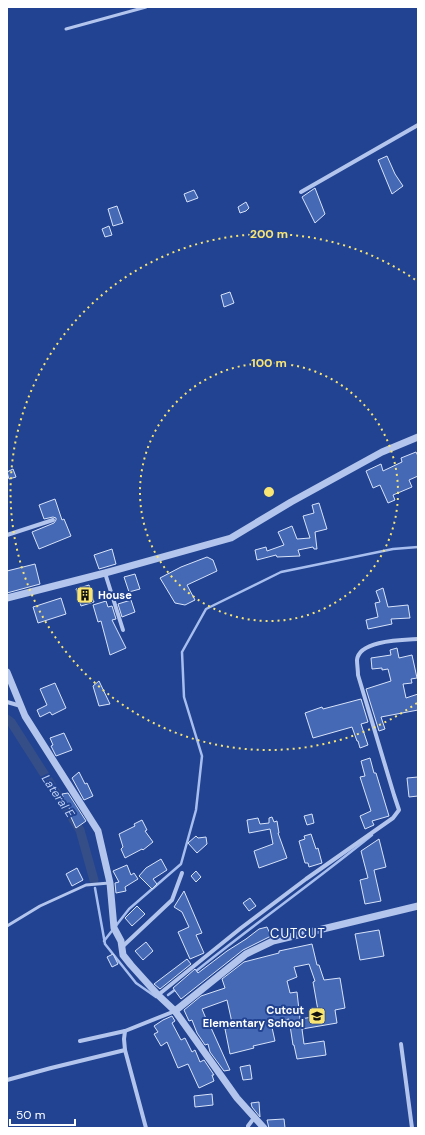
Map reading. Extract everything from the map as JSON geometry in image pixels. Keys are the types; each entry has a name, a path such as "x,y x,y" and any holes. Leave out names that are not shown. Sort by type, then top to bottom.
{"street":[{"path":"301,192 418,125"},
{"path":"7,598 105,573 231,538 291,502 382,452 418,437"},
{"path":"7,535 53,520"},
{"path":"105,573 123,630"},
{"path":"158,995 300,884 393,818 399,810 358,675 357,659 362,650 370,645 391,641 418,639"},
{"path":"7,672 25,716 98,831 110,883 114,928 121,944 123,955 158,995 175,1011 237,1098 264,1128"},
{"path":"7,702 21,706"},
{"path":"121,944 172,900 182,873"},
{"path":"80,1041 125,1031 175,1011 246,954 273,941 418,906"},
{"path":"125,1031 125,1050 146,1128"},
{"path":"401,1044 412,1128"},
{"path":"7,1080 125,1050"},
{"path":"248,1128 254,1118"}],"lane":[{"path":"66,29 146,7"},
{"path":"7,926 40,906 86,885 110,883"}],"building":[{"path":"387,156 395,174 403,186 392,194 378,160"},
{"path":"315,188 325,214 315,223 302,197"},
{"path":"194,190 198,198 187,202 184,194"},
{"path":"246,202 249,208 240,213 238,207"},
{"path":"117,206 123,223 113,226 108,209"},
{"path":"109,226 112,235 105,237 102,229"},
{"path":"230,292 234,303 224,307 221,295"},
{"path":"416,452 418,456 418,476 409,480 412,487 393,495 395,500 388,503 380,485 373,488 366,471 381,464 383,471 402,462 401,458"},
{"path":"13,469 16,477 9,479 7,472"},
{"path":"55,499 62,520 64,519 71,536 39,549 32,532 54,523 56,518 53,517 44,519 39,505"},
{"path":"319,503 327,529 315,532 317,549 314,549 313,547 298,550 300,556 277,557 276,555 257,560 255,550 266,547 267,551 284,545 278,532 292,526 297,539 310,538 303,516 314,513 312,505"},
{"path":"112,549 116,564 99,569 94,555"},
{"path":"207,557 213,560 217,571 187,585 195,600 185,605 175,603 160,578 181,567"},
{"path":"35,564 40,584 7,593 7,571"},
{"name":"House","path":"135,574 140,589 129,592 124,577"},
{"name":"House","path":"89,585 94,602 81,606 76,589"},
{"path":"383,588 388,607 408,605 410,618 391,619 392,624 368,629 366,620 378,617 375,603 380,602 376,591"},
{"path":"61,598 66,614 38,623 33,607"},
{"path":"131,600 135,612 122,617 118,604"},
{"path":"106,601 108,607 112,606 116,619 112,620 126,648 110,655 101,621 98,622 93,605"},
{"path":"397,648 399,658 412,655 417,678 411,679 412,683 403,684 406,698 418,694 418,710 381,717 385,729 379,731 366,689 391,681 388,669 372,669 371,658 391,655 390,650"},
{"path":"99,681 110,704 99,706 93,686"},
{"path":"55,683 66,708 52,715 50,712 40,717 37,710 47,705 40,689"},
{"path":"361,699 368,722 361,724 368,745 360,748 352,727 313,738 305,713 322,707 323,709"},
{"path":"64,733 72,750 56,756 51,746 53,745 50,738"},
{"path":"370,758 389,816 372,821 374,825 365,829 360,816 371,811 360,777 365,776 361,761"},
{"path":"79,772 85,784 87,783 93,796 84,800 72,778"},
{"path":"418,777 418,796 409,797 407,778"},
{"path":"68,793 86,821 76,828 70,815 73,814 65,802 62,794"},
{"path":"312,814 314,823 307,825 304,816"},
{"path":"272,817 274,822 277,821 278,833 287,858 259,868 254,851 273,844 270,829 249,833 247,820 258,818 260,824 269,823 269,818"},
{"path":"142,820 147,830 145,831 153,842 143,850 142,849 125,858 121,849 123,847 119,834 135,826 134,824"},
{"path":"311,834 316,849 318,848 322,863 309,867 308,863 305,863 299,841 305,839 304,836"},
{"path":"196,836 198,838 206,837 207,844 197,853 188,843"},
{"path":"379,839 386,867 374,870 381,901 365,904 360,880 368,878 361,851"},
{"path":"161,859 167,870 153,879 157,884 152,889 139,876 146,868"},
{"path":"127,865 131,875 134,873 138,879 125,887 126,891 116,893 115,883 119,882 113,871"},
{"path":"77,868 83,880 72,886 66,874"},
{"path":"196,871 201,877 196,882 191,876"},
{"path":"184,891 202,933 196,935 204,953 190,959 178,932 189,927 182,912 174,907"},
{"path":"250,898 256,906 249,911 243,903"},
{"path":"137,906 145,914 132,926 125,918"},
{"path":"267,927 271,936 243,950 181,999 173,988 195,969 198,973 259,929"},
{"path":"379,930 384,956 360,960 355,934"},
{"path":"146,942 153,951 143,960 135,951"},
{"path":"312,944 317,965 319,965 324,980 340,978 345,1008 335,1010 337,1023 302,1029 304,1044 324,1041 326,1055 297,1059 289,1019 271,1023 275,1041 253,1046 254,1048 230,1054 225,1029 233,1027 227,1000 202,1009 230,1070 224,1071 210,1052 208,1044 205,1045 197,1033 192,1020 189,1021 184,1010 201,996 225,988 222,979 244,962 279,953 279,951","holes":["309,964 315,981 313,982 319,1016 300,1019 297,992 290,993 287,981 297,977 294,967"]},
{"path":"113,954 118,964 112,967 107,957"},
{"path":"187,959 191,964 160,989 154,984"},
{"path":"172,1016 175,1021 172,1023 181,1040 185,1038 192,1052 195,1050 200,1062 204,1060 214,1075 212,1075 214,1081 199,1088 188,1064 178,1068 167,1042 161,1046 154,1034 158,1032 154,1026"},
{"path":"250,1065 252,1079 243,1080 240,1067"},
{"path":"212,1094 213,1105 195,1107 194,1096"},
{"path":"259,1102 260,1117 252,1107 251,1103"},
{"path":"284,1119 285,1128 269,1128 267,1120"}],"waterway":[{"path":"104,941 129,909 181,864 196,810 202,756 184,697 182,652 206,609 281,572 393,549 418,547"},
{"name":"Lateral E","path":"7,719 11,722 80,830 94,880"},
{"path":"195,972 372,835"},
{"path":"95,888 105,944 136,983 156,997"},
{"path":"168,995 176,989"}],"place":[{"name":"House","path":"85,595"},
{"name":"Cutcut Elementary School","path":"317,1016"}],"district":[{"name":"CUTCUT","path":"298,933"}]}
